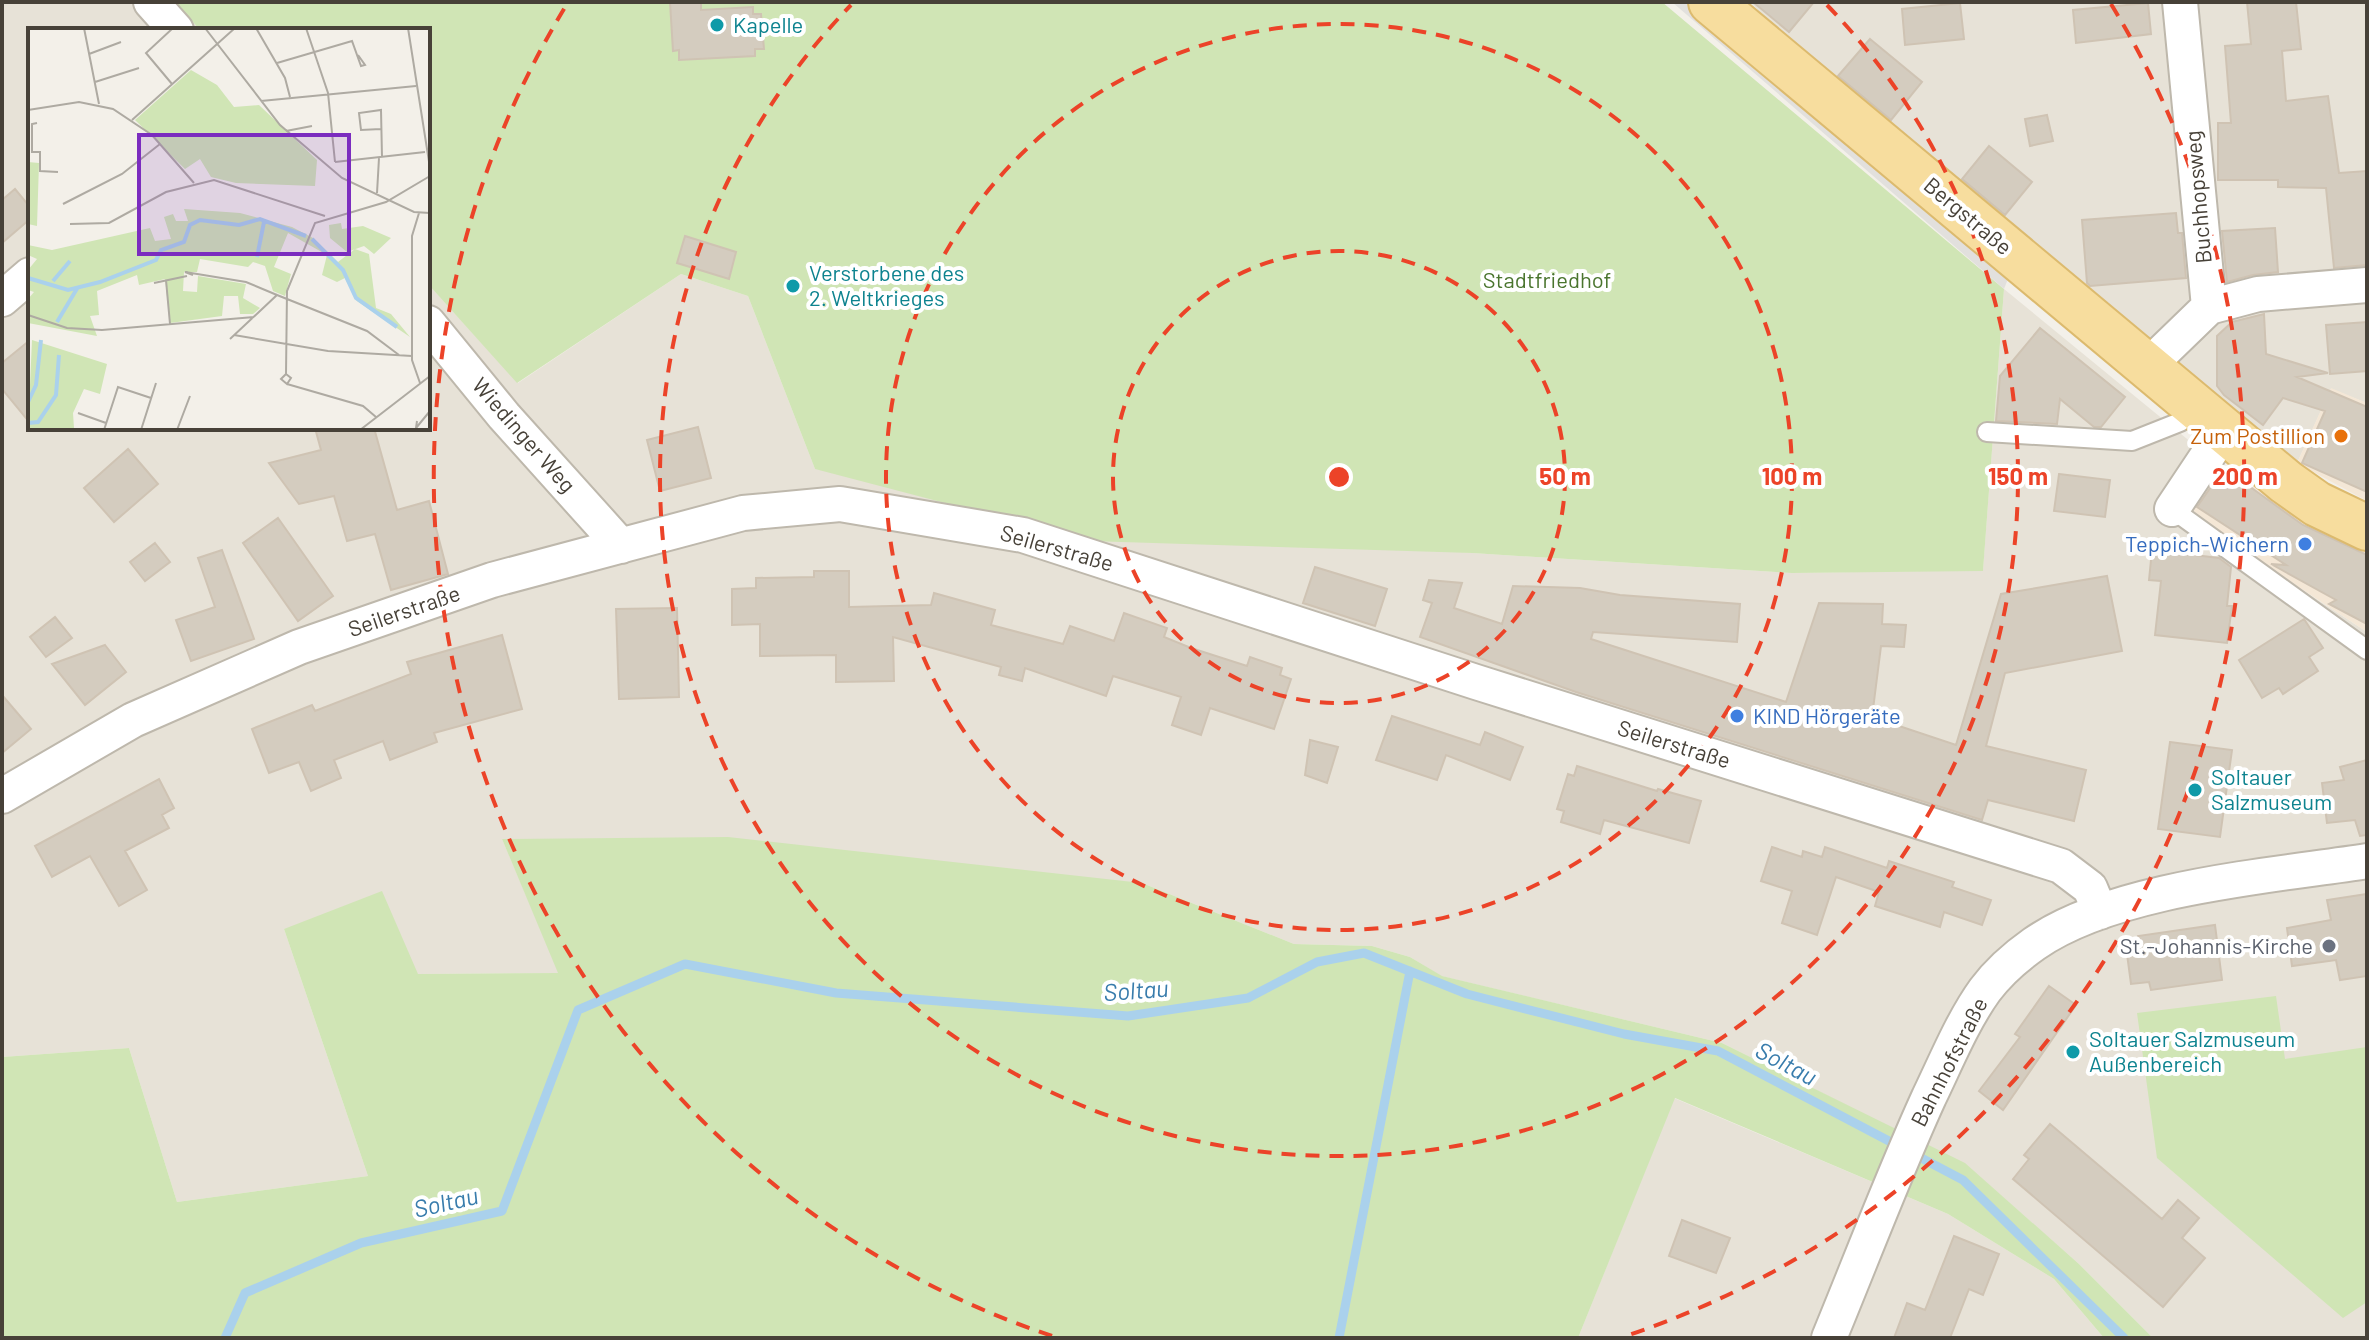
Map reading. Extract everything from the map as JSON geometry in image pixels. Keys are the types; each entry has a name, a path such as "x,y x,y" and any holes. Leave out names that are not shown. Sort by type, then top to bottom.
{"main road":[{"name":"Bergstraße","path":"1711,2 2211,420 2317,504 2367,528"}],"street":[{"path":"151,2 174,28"},
{"name":"Buchhopsweg","path":"2180,2 2209,307"},
{"path":"2,299 28,277"},
{"path":"2147,367 2209,307 2258,294 2367,285"},
{"name":"Wiedinger Weg","path":"430,325 504,416 621,546"},
{"path":"2172,509 2211,420"},
{"name":"Seilerstraße","path":"2,796 133,720 299,647 492,580 743,513 840,504 1023,535 1476,682 2061,866 2090,888 2100,912"},
{"name":"Bahnhofstraße","path":"1829,1338 1955,1043 1986,990 2034,944 2100,912 2153,897 2367,861"}],"lane":[{"path":"1987,432 2132,441 2180,422 2211,420"},
{"path":"2172,509 2367,650"}],"shaded area":[{"path":"2,2 175,2 198,28 28,28 28,430 430,430 430,286 518,383 681,274 748,296 815,469 1472,553 1792,573 1983,570 2004,289 2214,461 2181,511 2367,632 2367,1336 2153,1338 2079,1264 1965,1164 1722,1043 1441,976 1410,957 1372,946 1294,944 1142,883 502,839 559,973 418,974 284,929 368,1176 177,1202 129,1048 2,1057"},
{"path":"1672,2 1695,2 2011,271 2004,289"},
{"path":"1750,2 2367,2 2367,403 2331,389 2297,463 1807,57"},
{"name":"Zum Postillion","path":"2331,388 2367,403 2367,501 2297,463"},
{"path":"2214,461 2308,518 2367,549 2367,632 2181,510"},
{"path":"1674,1098 1948,1214 2054,1279 2104,1338 1578,1338"}],"green space":[{"name":"Stadtfriedhof","path":"175,2 1662,2 2004,289 1983,571 1792,573 1472,553 1090,541 815,469 748,296 681,274 517,383 430,286 430,28 198,28"},
{"path":"728,837 1142,883 1294,944 1372,946 1410,957 1442,976 1722,1043 1965,1163 2079,1264 2153,1338 2104,1338 2054,1279 1948,1214 1675,1098 1578,1338 2,1338 2,1057 129,1048 177,1202 368,1176 284,929 382,891 418,974 558,973 502,839"},
{"path":"2276,996 2285,1059 2367,1047 2367,1302 2343,1318 2157,1158 2137,1013"}],"building":[{"name":"Kapelle","path":"670,2 701,2 701,10 753,7 753,14 761,14 764,49 755,49 755,56 679,60 679,50 673,51"},
{"path":"1753,2 1814,2 1789,32"},
{"path":"2247,2 2296,2 2301,49 2282,51 2286,101 2328,96 2339,173 2367,171 2367,265 2334,268 2326,188 2278,187 2278,180 2218,180 2218,123 2231,123 2225,46 2251,44"},
{"path":"1960,3 1964,39 1905,45 1902,9"},
{"path":"2148,3 2151,34 2076,43 2073,10"},
{"path":"1870,39 1922,82 1891,120 1838,76"},
{"path":"2047,115 2053,141 2030,146 2025,119"},
{"path":"1989,146 2032,182 2005,215 1962,179"},
{"path":"15,189 28,205 28,221 2,243 2,200"},
{"path":"2176,213 2178,233 2182,233 2186,278 2090,286 2087,283 2082,220"},
{"path":"2275,228 2278,272 2227,282 2222,231"},
{"path":"685,236 736,252 729,279 677,263"},
{"path":"2264,314 2266,354 2328,373 2297,377 2367,407 2367,492 2302,463 2325,411 2283,398 2263,425 2217,386 2217,336 2232,322"},
{"path":"2367,322 2367,371 2330,374 2326,325"},
{"path":"2040,328 2125,397 2101,427 2094,427 2060,399 2057,424 1996,421 2000,376"},
{"path":"28,342 28,421 2,389 2,363"},
{"path":"698,427 711,478 660,491 647,440"},
{"path":"316,430 375,430 397,510 429,501 448,574 391,590 375,534 347,541 334,496 299,504 269,463 321,450"},
{"path":"128,449 158,484 114,522 84,488"},
{"path":"2224,468 2303,525 2367,555 2367,624 2329,604 2336,600 2271,564 2286,565 2197,507"},
{"path":"2059,474 2110,480 2105,517 2054,511"},
{"path":"278,518 333,596 298,621 243,543"},
{"path":"155,543 170,562 145,581 130,562"},
{"path":"222,550 254,639 191,661 176,620 215,607 198,558"},
{"path":"2152,550 2219,558 2231,567 2227,606 2232,606 2227,643 2155,635 2161,581 2149,580"},
{"path":"1315,567 1387,589 1375,626 1303,603"},
{"path":"814,571 849,571 849,607 931,605 934,593 995,610 991,625 1063,644 1070,626 1114,641 1124,613 1167,628 1164,637 1191,648 1247,666 1250,657 1282,668 1280,675 1291,679 1274,729 1210,708 1201,735 1172,725 1181,697 1113,676 1106,696 1025,668 1022,681 999,675 1001,667 893,637 894,681 836,682 836,655 760,656 760,624 732,625 732,589 756,588 756,578 814,577"},
{"path":"2107,576 2122,651 2005,673 1986,746 2086,770 2074,821 1988,800 1982,820 1576,692 1420,637 1432,603 1423,600 1429,580 1462,583 1454,608 1502,624 1513,586 1580,588 1620,595 1740,604 1737,642 1593,632 1591,639 1786,702 1819,603 1883,604 1882,624 1906,625 1904,647 1881,646 1872,717 1956,745 2001,594"},
{"path":"677,608 679,697 619,699 616,609"},
{"path":"55,617 72,638 46,657 30,637"},
{"path":"2304,619 2323,648 2309,657 2318,671 2283,694 2279,688 2262,698 2239,660"},
{"path":"502,635 522,709 434,733 437,742 390,760 383,741 334,760 341,778 311,791 299,762 269,773 252,729 312,705 315,711 411,674 407,662"},
{"path":"105,645 126,672 85,705 52,664"},
{"path":"2,695 31,729 2,753"},
{"path":"1392,716 1480,745 1485,732 1523,747 1510,780 1446,755 1437,780 1376,760"},
{"path":"1310,740 1338,747 1327,783 1305,775"},
{"name":"Soltauer Salzmuseum","path":"2170,742 2232,750 2220,837 2158,829"},
{"path":"2367,760 2367,835 2360,836 2355,820 2327,823 2322,783 2344,780 2340,767"},
{"path":"1577,766 1701,801 1689,843 1604,820 1600,834 1561,822 1564,811 1557,809 1568,774 1574,776"},
{"path":"159,779 174,808 162,815 169,828 125,851 147,890 119,906 90,856 52,877 35,846"},
{"path":"1772,847 1802,857 1803,851 1822,857 1825,847 1887,868 1889,861 1954,882 1952,887 1991,900 1982,925 1944,912 1940,927 1875,906 1879,892 1836,877 1817,935 1782,923 1792,891 1761,881"},
{"name":"St.-Johannis-Kirche","path":"2367,894 2367,976 2340,980 2336,960 2292,966 2287,928 2331,920 2327,900"},
{"path":"2215,925 2222,980 2151,990 2149,982 2131,984 2127,954 2140,952 2138,936"},
{"path":"2049,986 2076,1005 2003,1110 1979,1091 2020,1037 2015,1034"},
{"path":"2050,1124 2162,1219 2178,1200 2199,1218 2182,1238 2205,1258 2163,1307 2013,1179 2029,1159 2024,1155"},
{"path":"1682,1220 1730,1238 1716,1273 1669,1256"},
{"path":"1954,1236 1999,1254 1983,1295 1969,1289 1950,1338 1894,1338 1907,1303 1925,1310"}],"waterway":[{"name":"Soltau","path":"225,1338 245,1293 361,1243 502,1211 578,1010 685,964 836,993 1128,1016 1248,998 1317,962 1364,953 1467,994 1624,1034 1718,1051 1963,1180 2124,1338"},
{"path":"1339,1338 1410,971"}],"place":[{"name":"Kapelle","path":"717,25"},
{"name":"Verstorbene des 2. Weltkrieges","path":"793,286"},
{"name":"Zum Postillion","path":"2341,436"},
{"name":"Teppich-Wichern","path":"2305,544"},
{"name":"KIND Hörgeräte","path":"1737,716"},
{"name":"Soltauer Salzmuseum","path":"2195,790"},
{"name":"St.-Johannis-Kirche","path":"2329,946"},
{"name":"Soltauer Salzmuseum Außenbereich","path":"2073,1052"}]}
